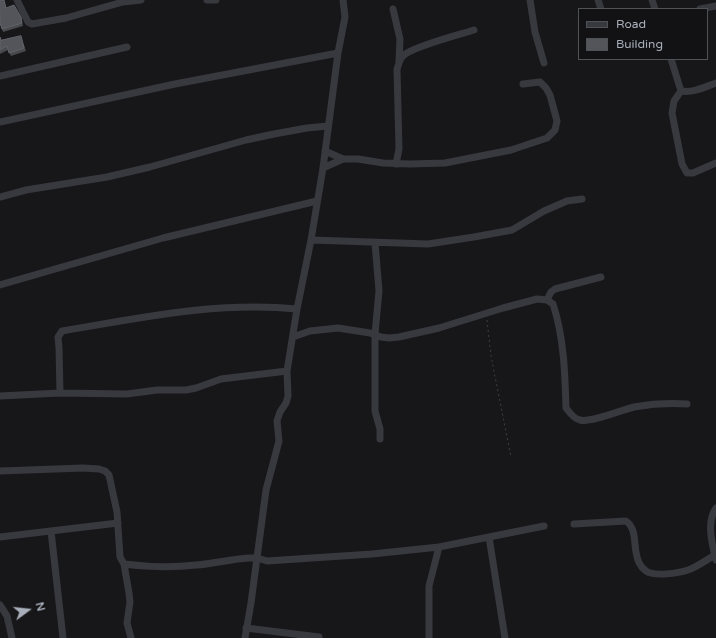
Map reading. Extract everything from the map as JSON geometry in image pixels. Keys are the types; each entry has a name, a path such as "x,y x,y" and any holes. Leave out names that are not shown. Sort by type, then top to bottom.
{"street":[{"path":"17,0 28,22 32,24 66,18 123,2 141,0"},
{"path":"207,0 216,0"},
{"path":"245,638 266,490 279,441 277,422 288,396 287,371 297,309 311,240 325,151 338,53 345,17 343,0"},
{"path":"530,0 535,32 544,63"},
{"path":"705,8 716,6"},
{"path":"393,9 400,39 397,69 399,150 396,164"},
{"path":"399,61 404,55 416,49 474,30"},
{"path":"0,76 127,47"},
{"path":"0,122 175,84 338,53"},
{"path":"671,60 681,91"},
{"path":"322,168 343,160 358,159 396,164 445,163 510,150 547,138 555,130 557,121 550,95 540,82 523,84"},
{"path":"681,91 695,91 716,83"},
{"path":"681,91 674,101 672,114 682,164 687,173 694,173 716,163"},
{"path":"0,197 26,190 107,177 150,167 246,140 307,128 328,126"},
{"path":"325,151 343,160"},
{"path":"311,240 428,244 493,234 512,230 544,211 567,201 582,198"},
{"path":"0,285 163,238 317,201"},
{"path":"375,243 379,291 375,334 375,411 380,429 380,439"},
{"path":"547,300 551,292 555,289 601,277"},
{"path":"292,337 310,331 338,328 375,334 381,337 399,338 439,328 537,299 547,300 553,304 557,322 562,352 566,408 575,418 579,420 588,420 635,407 688,404"},
{"path":"60,393 58,337 62,331 207,308 268,306 297,309"},
{"path":"0,396 60,393 127,394 157,390 186,390 221,379 287,371"},
{"path":"0,471 83,468 99,469 105,471 109,475 117,512 120,557 124,564 129,593 130,602 128,623 130,638"},
{"path":"574,524 626,521 630,524 633,533 636,553 640,564 647,572 658,574 680,572 689,570 715,558 710,527 711,514 716,508"},
{"path":"0,537 118,524"},
{"path":"124,564 162,568 239,559 257,558 267,561 316,559 439,547 544,526"},
{"path":"51,531 63,638"},
{"path":"489,537 505,638"},
{"path":"429,638 429,586 439,547"},
{"path":"0,605 7,616 12,638"},
{"path":"246,628 319,637"}],"path":[{"path":"486,313 491,356 511,457"}],"building":[{"path":"0,0 4,0 6,8 14,5 21,17 22,23 2,29 0,23"},
{"path":"21,36 24,48 9,53 7,46 0,50 0,37 1,40"}]}
